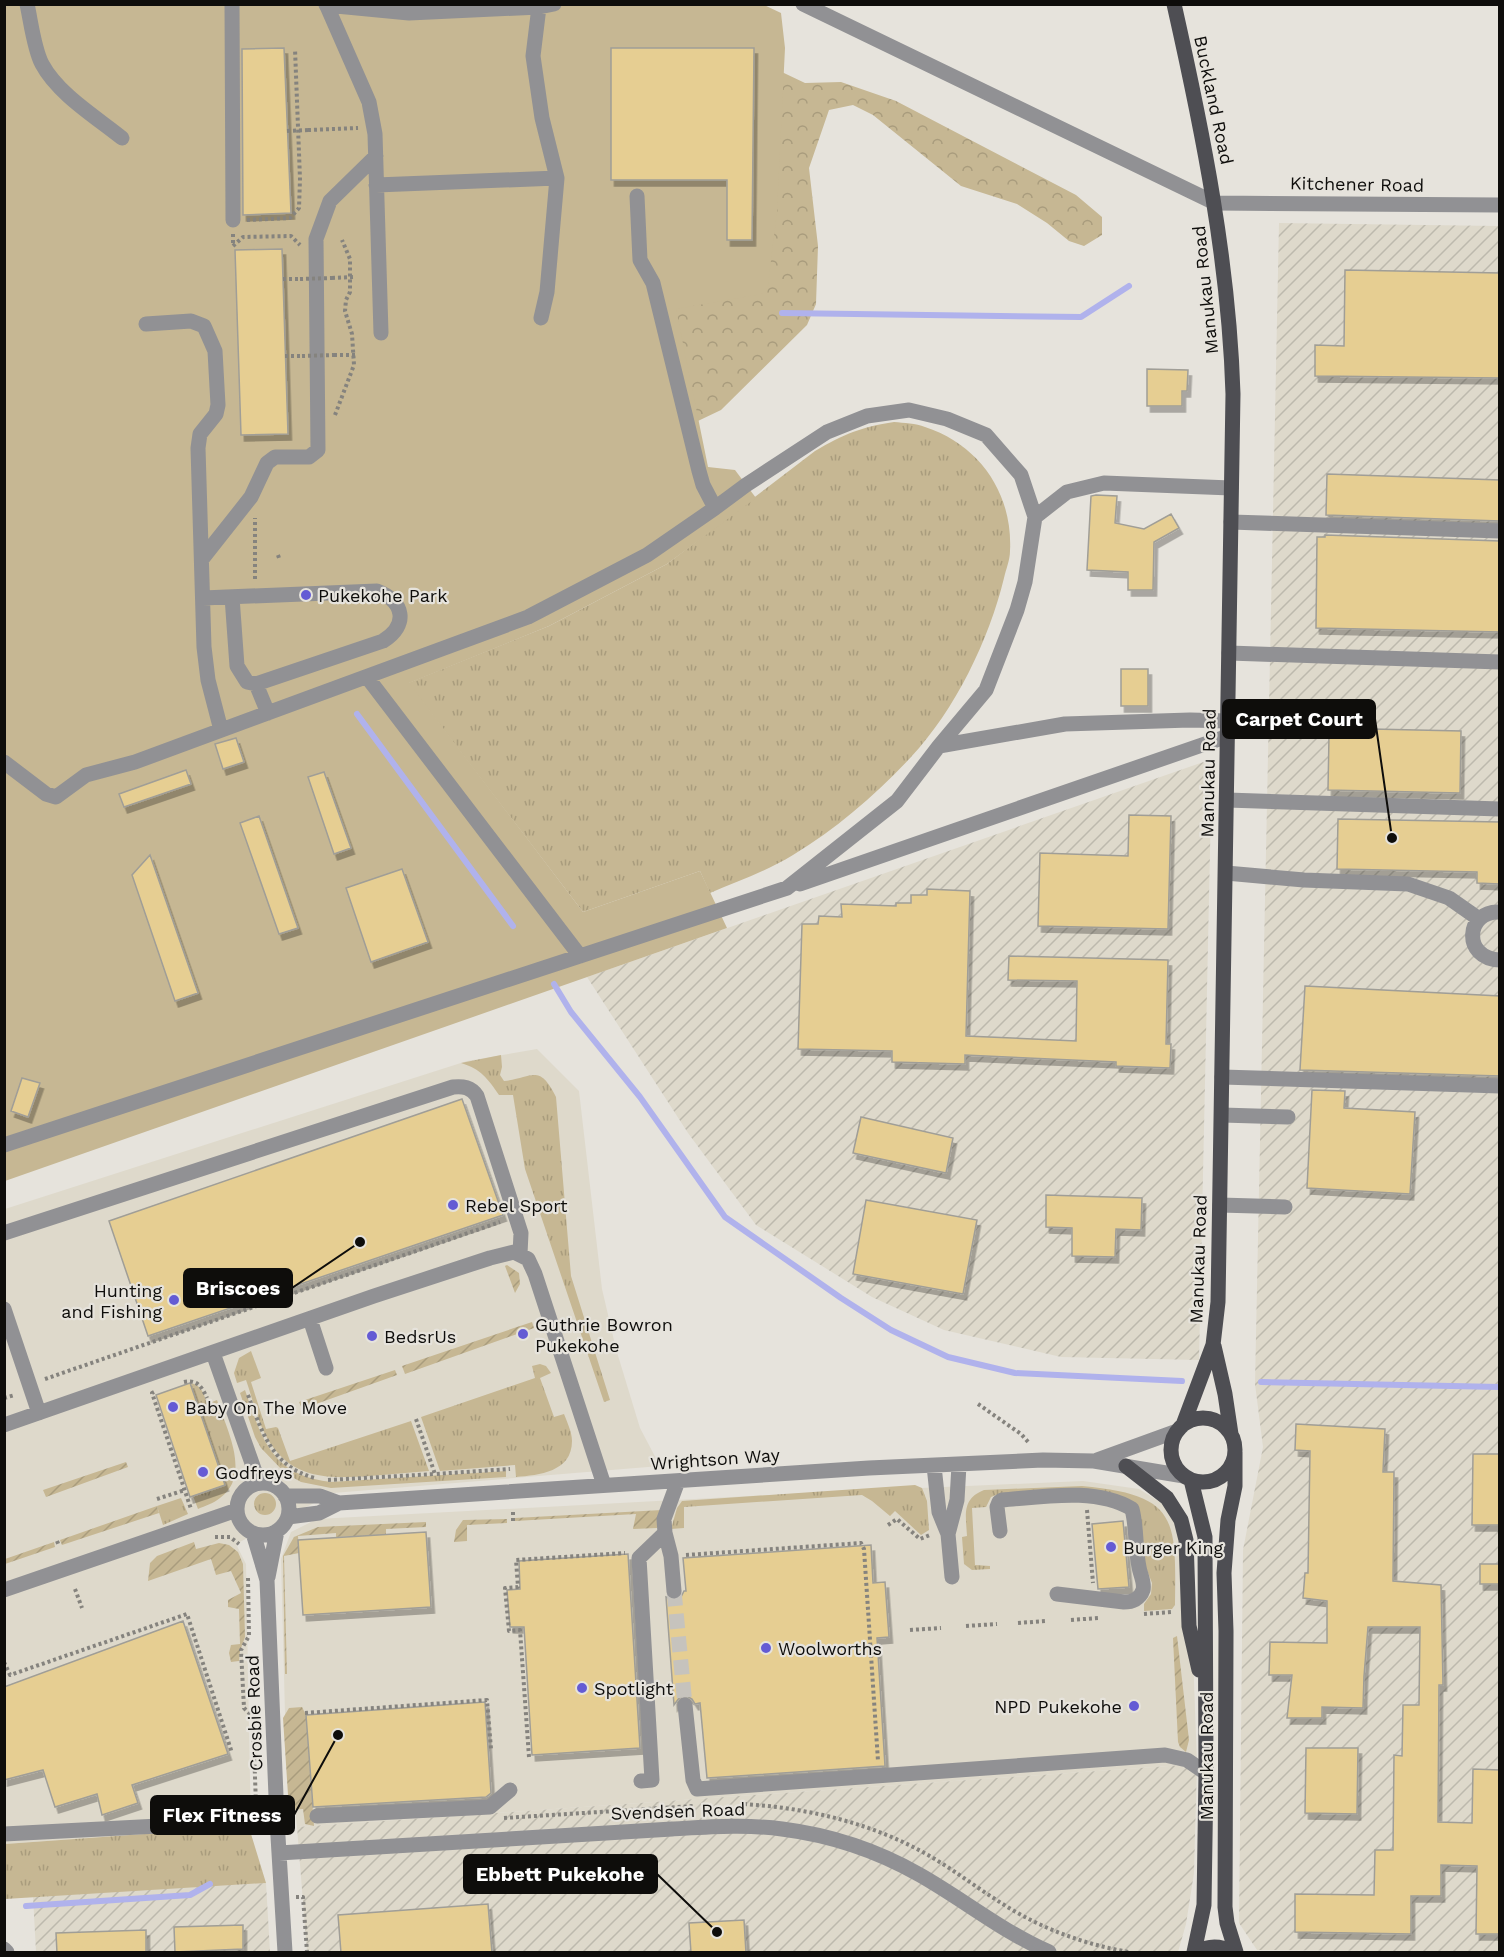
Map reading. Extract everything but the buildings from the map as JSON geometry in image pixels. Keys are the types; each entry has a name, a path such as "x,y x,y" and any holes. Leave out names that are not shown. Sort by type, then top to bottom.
{"main road":[{"name":"Buckland Road","path":"1174,4 1215,203"},
{"name":"Manukau Road","path":"1180,1428 1213,1345 1218,1302 1233,394 1232,346 1215,203"},
{"name":"Manukau Road","path":"1213,1345 1225,1394 1231,1434"},
{"path":"1204,1418 1215,1420 1224,1426 1231,1434 1235,1452 1224,1474 1208,1482 1188,1478 1177,1469 1171,1450 1173,1440 1180,1428 1193,1420 1204,1418"},
{"name":"Manukau Road","path":"1235,1452 1235,1486 1228,1520 1224,1573 1226,1631 1225,1907 1235,1953"},
{"path":"1126,1466 1167,1498 1181,1521 1186,1540 1189,1626 1205,1700"},
{"name":"Manukau Road","path":"1188,1478 1205,1537 1204,1905 1196,1953"},
{"path":"1196,1953 1211,1947 1220,1947 1235,1953"}],"street":[{"path":"27,4 41,63 61,89 122,138"},
{"path":"232,4 233,220"},
{"path":"381,333 375,134 369,102 326,4 408,13 547,6 533,56 542,118 556,178 547,292 541,318"},
{"path":"802,4 1215,203"},
{"path":"202,559 251,497 267,463 275,457 309,458 318,450 316,239 330,201 376,156"},
{"path":"376,185 556,178"},
{"path":"637,196 640,260 653,283 699,471 703,485 715,508"},
{"name":"Kitchener Road","path":"1215,203 1500,205"},
{"path":"146,324 191,321 204,327 215,351 218,405 216,414 200,434 198,448 208,680 221,730"},
{"path":"4,762 46,794 56,797 94,772 135,762 528,617 647,555 746,485 827,432 867,416 909,410 947,419 987,435 1021,475 1035,517 1025,582 1017,610 986,690 897,801 787,888"},
{"path":"1035,517 1067,492 1104,483 1232,488"},
{"path":"1231,522 1500,531"},
{"path":"203,598 377,591 388,595 396,602 400,610 397,629 383,640 256,684 247,682 237,666 232,597"},
{"path":"1229,653 1500,662"},
{"path":"367,677 580,956"},
{"path":"256,684 268,713"},
{"path":"939,746 1065,723 1190,720 1228,729"},
{"path":"4,1145 787,888 1228,729"},
{"path":"1227,800 1500,809"},
{"path":"1226,873 1304,880 1408,884 1449,898 1479,919"},
{"path":"1500,912 1486,914 1479,919 1472,933 1477,950 1482,956 1500,960"},
{"path":"1222,1077 1500,1086"},
{"path":"4,1233 453,1087 460,1087 474,1092 477,1096 521,1233 520,1254"},
{"path":"1222,1115 1288,1118"},
{"path":"1220,1205 1285,1207"},
{"path":"4,1425 505,1253 520,1254 528,1259 542,1293 604,1485"},
{"path":"4,1309 39,1413"},
{"path":"310,1319 326,1368"},
{"path":"213,1353 259,1484"},
{"name":"Wrightson Way","path":"1094,1461 1180,1428"},
{"name":"Wrightson Way","path":"285,1496 320,1496 339,1503 869,1468 1043,1460 1094,1461 1188,1478"},
{"path":"948,1534 957,1500 959,1465"},
{"path":"934,1466 939,1512 948,1534 952,1577"},
{"path":"675,1591 664,1519 678,1481"},
{"path":"259,1484 274,1485 285,1496 289,1510 288,1517 277,1531 269,1534 253,1533 242,1524 237,1510 240,1496 245,1490 259,1484"},
{"path":"1000,1531 997,1507 1002,1500 1079,1495 1118,1502 1132,1509 1137,1560 1143,1581 1143,1590 1138,1598 1132,1602 1124,1602 1057,1594"},
{"name":"Wrightson Way","path":"288,1517 319,1513 339,1503"},
{"path":"4,1590 237,1510"},
{"name":"Crosbie Road","path":"277,1531 267,1580 285,1953"},
{"name":"Crosbie Road","path":"253,1533 267,1580"},
{"path":"641,1781 652,1780 639,1558 665,1533"},
{"path":"685,1705 693,1780 697,1789 1165,1755 1187,1760 1206,1773"},
{"path":"317,1816 490,1807 510,1790"},
{"path":"4,1834 277,1816"},
{"name":"Svendsen Road","path":"279,1853 672,1829 724,1827 782,1829 839,1841 894,1862 921,1875 1009,1933 1050,1953"},
{"path":"4,1949 7,1953"}],"path":[{"path":"233,220 290,218 299,208 295,49"},
{"path":"287,131 354,128"},
{"path":"233,239 233,246 243,237 291,236 299,245"},
{"path":"319,434 329,432 354,365 352,334 345,311 352,277 350,259 342,240"},
{"path":"283,279 352,277"},
{"path":"285,356 355,355"},
{"path":"254,573 255,487"},
{"path":"42,1381 503,1221"},
{"path":"179,1384 188,1381 195,1382 202,1386 207,1398"},
{"path":"161,1390 152,1393 191,1510"},
{"path":"247,1394 265,1441 296,1471 312,1477 333,1480 510,1468"},
{"path":"978,1404 1021,1434 1043,1460"},
{"path":"416,1419 435,1474"},
{"path":"157,1499 185,1490"},
{"path":"1086,1507 1093,1593"},
{"path":"513,1509 513,1521"},
{"path":"888,1525 897,1519 920,1539 931,1535"},
{"path":"210,1538 230,1537 245,1549"},
{"path":"57,1541 59,1546"},
{"path":"684,1555 861,1543 864,1550 878,1766"},
{"path":"529,1757 520,1630 509,1631 505,1588 518,1587 516,1560 629,1553 629,1559"},
{"path":"247,1572 249,1636 241,1650 244,1708 253,1721 256,1814 277,1816"},
{"path":"75,1589 82,1608"},
{"path":"4,1662 10,1675 187,1614 232,1753"},
{"path":"1018,1623 1046,1621"},
{"path":"966,1626 997,1624"},
{"path":"910,1630 941,1628"},
{"path":"305,1713 487,1700 491,1749"},
{"path":"734,1805 809,1812 868,1827 927,1854 1025,1917 1075,1938 1129,1953"},
{"path":"494,1819 699,1806"}],"shaded area":[{"path":"1279,223 1499,226 1499,1952 1257,1950 1239,1923 1243,1550 1263,1447 1255,1384"},
{"path":"1212,759 1199,1360 1061,1357 944,1330 872,1297 756,1225 688,1133 587,977"},
{"path":"537,1049 579,1091 602,1289 616,1349 640,1428 660,1466 333,1493 236,1544 246,1564 251,1834 172,1832 5,1844 5,1209 467,1061"},
{"path":"1083,1481 1139,1489 1163,1504 1189,1545 1197,1764 297,1827 285,1714 281,1559 291,1532 317,1519"},
{"path":"1197,1764 1194,1873 1186,1924 1178,1952 307,1952 297,1827"},
{"path":"266,1883 270,1952 36,1952 33,1896"}],"green space":[{"name":"Pukekohe Park","path":"762,4 781,13 785,48 777,212 767,293 676,309 708,467 735,470 756,498 667,564 549,626 409,683 583,912 700,871 727,928 5,1181 5,5"},
{"path":"765,64 805,83 841,82 896,101 1076,195 1102,217 1102,235 1084,246 1069,241 1047,223 1017,204 961,186 873,115 853,105 829,110 809,168 818,246 816,304 807,325 721,410 658,440 367,469"},
{"path":"894,422 925,427 945,435 962,446 989,474 1006,510 1010,551 998,602 980,649 956,696 927,738 884,784 825,834 783,861 710,893 700,871 583,912 408,683 549,626 667,564 815,451 853,432"},
{"path":"501,1055 500,1075 504,1081 534,1075 540,1076 550,1086 556,1097 571,1276 610,1400 604,1402 525,1169 513,1095 499,1095 483,1075 474,1068 461,1063"},
{"path":"505,1266 519,1273 520,1284 515,1293"},
{"path":"532,1322 534,1328 405,1374 402,1366"},
{"path":"251,1351 261,1378 251,1382 266,1429 278,1428 290,1461 411,1421 429,1471 370,1476 322,1476 308,1473 284,1459 273,1448 264,1432 246,1380 237,1383 234,1373 239,1358"},
{"path":"540,1364 546,1366 551,1373 540,1378 554,1417 564,1414 570,1431 571,1451 566,1459 553,1470 516,1477 515,1465 440,1471 421,1417 535,1378 532,1366"},
{"path":"395,1370 397,1375 302,1409 299,1402"},
{"path":"190,1383 200,1388 207,1404 217,1400 234,1451 235,1464 234,1477 229,1488 218,1500 198,1509 193,1496 225,1485"},
{"path":"245,1390 257,1424 272,1452 295,1472 311,1478 331,1482 506,1471 506,1477 331,1488 301,1482 285,1473 261,1448 240,1393"},
{"path":"126,1462 128,1467 46,1497 43,1490"},
{"path":"915,1485 922,1488 927,1501 929,1530 921,1535 895,1511 890,1516 862,1495 684,1507 684,1528 671,1529 677,1508 682,1501"},
{"path":"1082,1486 1137,1496 1154,1505 1165,1516 1171,1531 1174,1551 1175,1605 1172,1609 1144,1611 1144,1604 1151,1594 1152,1583 1143,1560 1140,1522 1084,1489 996,1495 991,1497 986,1507 972,1508 975,1565 990,1566 990,1569 972,1570 964,1564 962,1537 967,1536 966,1509 968,1503 977,1494 984,1490"},
{"path":"265,1493 275,1500 276,1504 269,1514 265,1515 255,1508 254,1504 261,1494"},
{"path":"181,1498 188,1514 163,1525 157,1506"},
{"path":"157,1506 159,1513 62,1545 60,1540"},
{"path":"662,1510 657,1528 633,1529 636,1514 515,1521 515,1518"},
{"path":"507,1519 507,1523 467,1525 467,1541 454,1542 456,1530 463,1520"},
{"path":"426,1522 426,1527 386,1529 386,1535 336,1537 336,1533 298,1536 299,1553 284,1556 287,1674 285,1674 283,1556 294,1537 318,1527"},
{"path":"54,1542 55,1547 5,1564 5,1559"},
{"path":"194,1542 196,1549 219,1543 229,1545 238,1552 243,1564 245,1637 239,1661 231,1662 229,1653 231,1645 240,1644 239,1609 228,1607 228,1600 241,1593 231,1571 216,1575 211,1559 148,1581 150,1563 157,1556"},
{"path":"1177,1636 1189,1740 1186,1752 1178,1742 1173,1638"},
{"path":"302,1707 306,1715 314,1826 305,1824 303,1809 289,1810 283,1718 289,1708"},
{"path":"172,1832 251,1834 266,1883 5,1899 5,1844"}],"waterway":[{"path":"782,313 1081,317 1129,286"},
{"path":"357,714 513,926"},
{"path":"554,984 571,1012 640,1097 725,1217 891,1330 948,1357 1015,1373 1182,1381"},
{"path":"1261,1382 1500,1387"},
{"path":"26,1906 190,1895 210,1884"}],"tunnel":[{"path":"674,1591 685,1705"}],"place":[{"name":"Pukekohe Park","path":"306,595"},
{"name":"Carpet Court","path":"1392,838"},
{"name":"Rebel Sport","path":"453,1205"},
{"name":"Briscoes","path":"360,1242"},
{"name":"Hunting and Fishing","path":"174,1300"},
{"name":"Guthrie Bowron Pukekohe","path":"523,1334"},
{"name":"BedsrUs","path":"372,1336"},
{"name":"Baby On The Move","path":"173,1407"},
{"name":"Godfreys","path":"203,1472"},
{"name":"Burger King","path":"1111,1547"},
{"name":"Woolworths","path":"766,1648"},
{"name":"Spotlight","path":"582,1688"},
{"name":"NPD Pukekohe","path":"1134,1706"},
{"name":"Flex Fitness","path":"338,1735"},
{"name":"Ebbett Pukekohe","path":"717,1932"}]}
